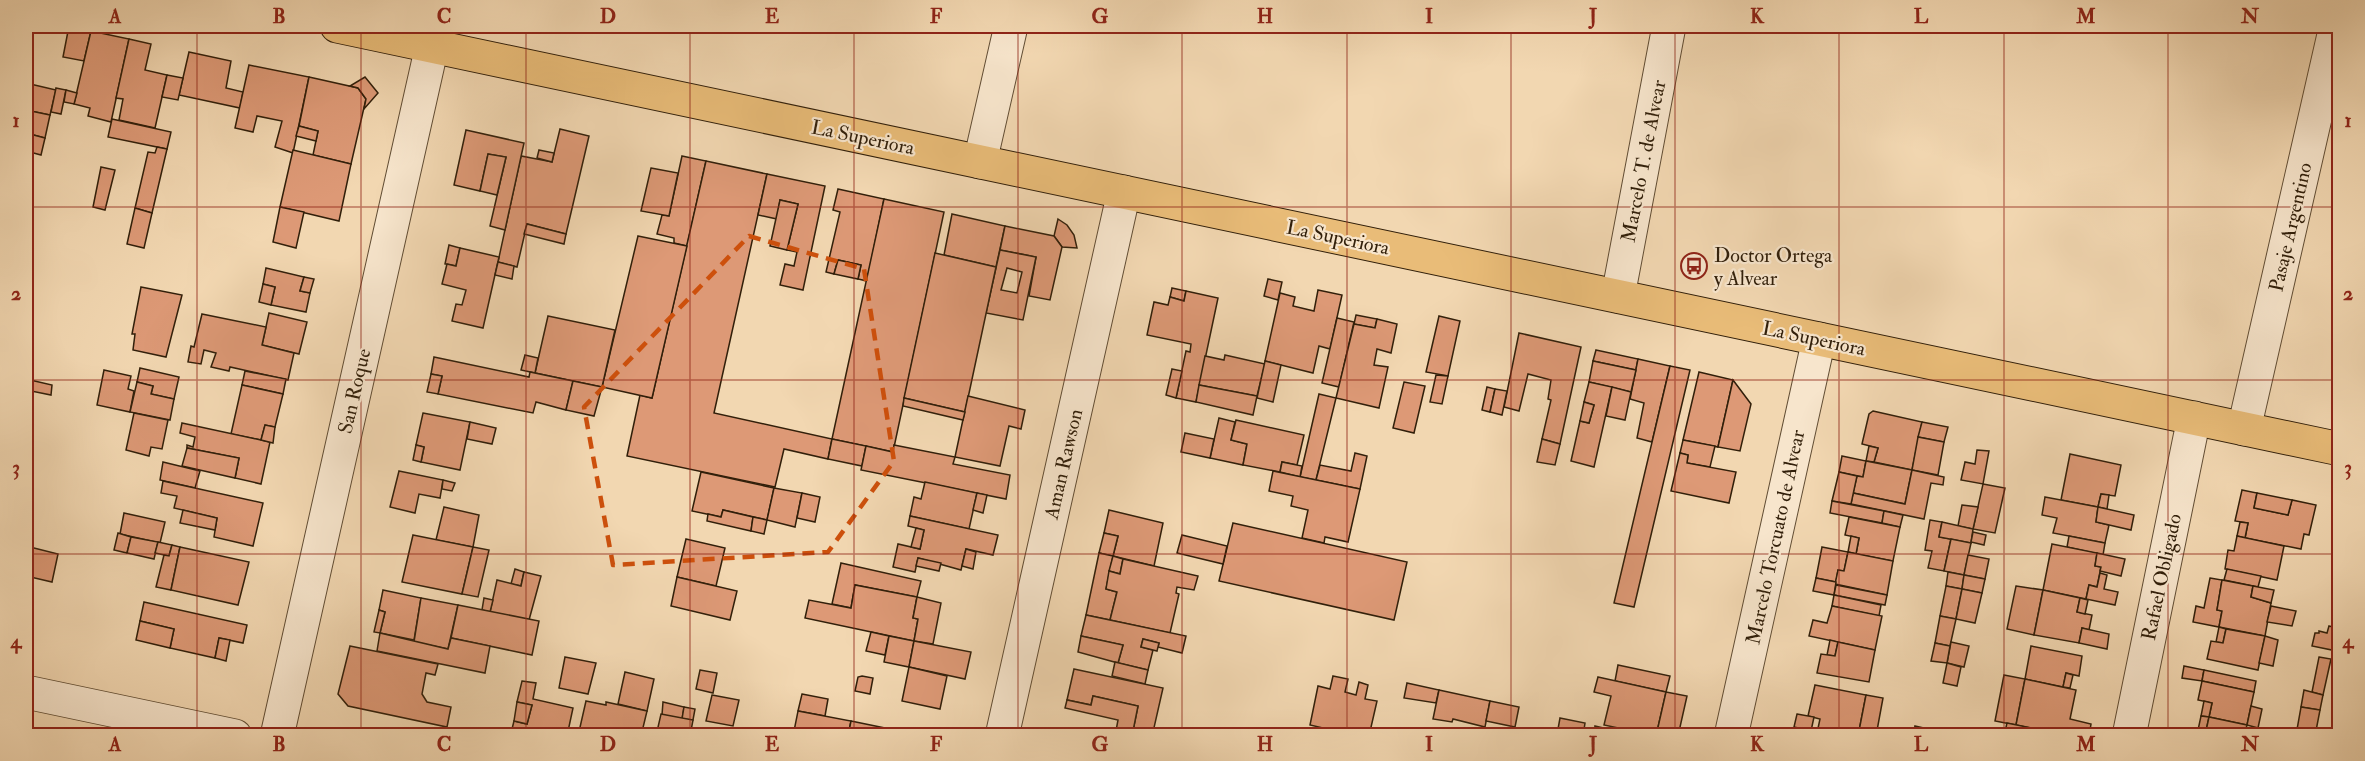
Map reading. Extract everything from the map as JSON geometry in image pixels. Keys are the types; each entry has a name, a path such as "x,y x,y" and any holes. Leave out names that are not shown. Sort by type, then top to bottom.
{"main road":[{"name":"La Superiora","path":"348,27 2340,449"}],"street":[{"path":"980,162 1011,26"},
{"name":"Marcelo T. de Alvear","path":"1618,296 1669,26"},
{"name":"Pasaje Argentino","path":"2244,429 2336,26"},
{"name":"San Roque","path":"277,735 432,46"},
{"name":"Aman Rawson","path":"1002,735 1124,192"},
{"name":"Marcelo Torcuato de Alvear","path":"1731,735 1819,339"},
{"name":"Rafael Obligado","path":"2129,735 2194,418"},
{"path":"26,692 235,735"}],"highlighted area":[{"path":"749,236 864,269 894,461 828,552 613,565 584,407"}],"building":[{"path":"69,26 91,31 84,61 63,57"},
{"path":"91,31 129,39 111,122 88,116 90,108 74,104"},
{"path":"129,39 151,44 145,70 167,75 155,128 119,120 123,99 116,98"},
{"path":"189,52 231,61 226,88 243,92 240,108 179,95"},
{"path":"249,65 309,77 293,153 275,147 282,121 257,116 253,132 235,128"},
{"path":"167,75 183,78 178,100 162,97"},
{"path":"309,77 358,88 366,99 351,164 313,155 318,131 299,126"},
{"path":"365,77 378,93 364,109 366,99 358,88 350,86"},
{"path":"26,83 56,90 50,115 26,110"},
{"path":"56,88 66,90 61,114 51,112"},
{"path":"66,90 77,93 74,104 64,102"},
{"path":"26,110 50,115 45,138 26,133"},
{"path":"112,119 171,132 167,149 108,137"},
{"path":"299,126 318,131 316,141 296,136"},
{"path":"560,129 589,136 566,234 527,224 517,267 498,262 521,156 552,162"},
{"path":"466,130 524,143 505,230 490,226 506,157 488,154 480,191 454,185"},
{"path":"26,133 45,138 41,155 26,151"},
{"path":"157,147 167,149 152,213 135,208 148,152 155,153"},
{"path":"293,150 351,164 339,221 280,207"},
{"path":"539,150 554,153 552,162 537,158"},
{"path":"488,154 506,157 497,195 480,191"},
{"path":"682,156 706,161 687,246 674,243 674,238 657,234 662,215 669,216"},
{"path":"706,161 767,174 714,413 832,439 828,459 784,449 775,487 627,456 640,395 652,398"},
{"path":"101,167 115,170 105,210 93,207"},
{"path":"651,168 678,173 669,216 641,211"},
{"path":"767,174 825,186 803,290 780,285 785,264 794,266 797,252 787,250 798,204 780,200 777,219 758,215"},
{"path":"838,189 884,199 867,281 858,279 861,265 838,260 834,274 826,272 840,212 833,210"},
{"path":"884,199 944,212 893,452 832,439"},
{"path":"780,200 798,204 787,250 770,246"},
{"path":"280,207 304,212 296,248 273,242"},
{"path":"135,208 152,213 144,248 127,244"},
{"path":"952,214 1005,226 996,267 944,255"},
{"path":"1058,219 1067,225 1074,235 1077,248 1062,247 1054,236"},
{"path":"527,224 566,234 564,244 524,234"},
{"path":"1005,226 1054,236 1062,247 1050,300 1029,296 1036,257 1000,250"},
{"path":"638,236 687,246 652,398 602,387"},
{"path":"449,245 460,248 456,266 445,264"},
{"path":"460,248 499,257 483,328 452,321 456,304 462,305 466,290 442,284 447,264 456,266"},
{"path":"1000,250 1036,257 1023,320 986,313","holes":["1007,268 1022,272 1017,293 1001,290"]},
{"path":"935,253 996,267 965,412 904,398"},
{"path":"838,260 861,265 858,279 834,274"},
{"path":"498,262 514,266 512,279 495,275"},
{"path":"266,268 304,277 300,291 310,293 306,312 271,305 275,287 263,284"},
{"path":"304,277 314,279 310,293 300,291"},
{"path":"1268,279 1282,282 1278,300 1264,296"},
{"path":"263,284 275,287 271,305 259,302"},
{"path":"141,287 182,295 166,357 133,350 135,334 132,334"},
{"path":"1172,288 1186,291 1184,301 1170,297"},
{"path":"1318,290 1342,295 1330,349 1319,346 1313,373 1265,361 1280,293 1295,297 1293,306 1314,311"},
{"path":"1186,291 1218,298 1196,402 1176,398 1186,351 1190,352 1191,344 1147,335 1154,302 1168,305 1170,297 1184,301"},
{"path":"269,313 307,322 299,354 262,345"},
{"path":"202,314 266,327 262,345 294,353 288,380 230,367 229,371 211,367 216,353 204,350 201,364 188,362"},
{"path":"1356,315 1377,319 1375,328 1354,324"},
{"path":"548,316 615,330 602,387 535,373"},
{"path":"1439,316 1460,321 1448,376 1426,372"},
{"path":"1337,318 1354,322 1339,387 1322,383"},
{"path":"1377,319 1397,324 1391,353 1377,349 1374,365 1388,367 1379,408 1336,398 1354,324 1375,328"},
{"path":"1519,333 1581,347 1560,444 1542,439 1551,400 1548,399 1551,380 1528,374 1519,411 1504,407"},
{"path":"1596,350 1638,359 1636,370 1593,361"},
{"path":"525,355 538,358 535,373 521,370"},
{"path":"1225,355 1265,364 1257,396 1199,385 1205,356 1224,360"},
{"path":"434,357 529,377 530,372 573,381 566,410 536,402 533,413 438,394 442,376 431,374"},
{"path":"1638,359 1670,366 1652,442 1637,438 1644,403 1630,399"},
{"path":"1265,361 1281,365 1273,402 1257,398"},
{"path":"1593,361 1636,370 1631,392 1589,382"},
{"path":"1670,366 1690,370 1634,607 1614,603"},
{"path":"140,368 179,377 174,399 151,394 153,386 137,382"},
{"path":"1172,369 1182,371 1176,398 1166,395"},
{"path":"104,370 131,376 128,389 134,391 130,412 97,405"},
{"path":"245,371 286,379 283,394 242,385"},
{"path":"1699,372 1733,380 1718,447 1683,440"},
{"path":"431,374 442,376 438,394 427,392"},
{"path":"1436,375 1448,376 1442,404 1430,402"},
{"path":"26,379 52,385 51,395 26,390"},
{"path":"1733,380 1751,404 1740,451 1718,447"},
{"path":"573,381 602,387 594,416 566,410"},
{"path":"137,382 153,386 151,394 174,399 170,420 130,412"},
{"path":"1404,382 1425,386 1414,433 1393,428"},
{"path":"1589,382 1612,387 1594,467 1571,461 1580,421 1589,423 1594,405 1584,402"},
{"path":"242,385 283,394 275,427 265,425 261,440 231,434"},
{"path":"1199,385 1257,396 1253,415 1196,402"},
{"path":"1487,387 1495,389 1490,412 1482,410"},
{"path":"1612,387 1631,392 1625,420 1606,416"},
{"path":"1495,389 1507,391 1502,415 1490,412"},
{"path":"1319,394 1336,398 1316,480 1300,477"},
{"path":"968,396 1025,410 1021,429 1009,426 1000,466 955,457"},
{"path":"904,398 965,412 963,420 903,406"},
{"path":"1584,402 1594,405 1589,423 1580,421"},
{"path":"1873,411 1922,422 1912,470 1874,462 1878,448 1862,444 1869,414"},
{"path":"134,413 168,420 162,449 151,447 149,456 126,450"},
{"path":"423,413 470,422 460,470 421,462 424,447 416,445"},
{"path":"1219,418 1235,422 1231,440 1247,444 1243,465 1210,458"},
{"path":"1236,420 1304,435 1297,465 1282,462 1280,472 1243,465 1247,444 1231,440"},
{"path":"470,422 496,428 492,444 467,439"},
{"path":"1922,422 1948,427 1944,442 1918,437"},
{"path":"182,423 270,442 261,484 235,478 239,458 187,448 187,445 193,447 195,437 180,433"},
{"path":"265,425 275,427 273,443 261,440"},
{"path":"1185,433 1214,439 1210,458 1181,452"},
{"path":"1918,437 1944,442 1938,475 1912,470"},
{"path":"832,439 866,446 862,466 828,459"},
{"path":"1542,439 1560,444 1555,465 1537,462"},
{"path":"1683,440 1715,446 1710,467 1687,463 1688,455 1680,453"},
{"path":"416,445 424,447 421,462 413,460"},
{"path":"894,445 955,457 953,464 1010,475 1006,499 861,470 866,446 893,452"},
{"path":"1869,446 1878,448 1874,462 1866,461"},
{"path":"187,448 239,458 235,478 182,466"},
{"path":"1977,450 1989,451 1983,484 1961,480 1965,462 1975,464"},
{"path":"1355,453 1367,456 1360,489 1316,480 1320,465 1351,471"},
{"path":"1680,453 1688,455 1687,463 1736,472 1729,503 1671,491"},
{"path":"2070,454 2121,465 2115,496 2101,494 2098,507 2061,500"},
{"path":"1842,456 1866,461 1863,477 1839,472"},
{"path":"1866,461 1912,470 1905,504 1853,493 1857,476 1863,477"},
{"path":"163,462 200,471 195,488 160,480"},
{"path":"1282,462 1302,466 1300,477 1280,472"},
{"path":"1912,470 1944,477 1943,485 1931,483 1924,519 1851,504 1853,493 1905,504"},
{"path":"399,471 443,480 440,498 419,494 415,513 390,507"},
{"path":"1273,471 1360,489 1348,542 1325,537 1324,543 1302,538 1308,510 1291,506 1293,496 1269,491"},
{"path":"701,472 774,488 767,520 723,510 721,517 692,511"},
{"path":"1839,472 1857,476 1851,504 1832,501"},
{"path":"443,480 455,483 452,491 442,489"},
{"path":"163,481 263,503 253,546 214,537 217,518 174,508 177,496 161,493"},
{"path":"925,482 977,493 969,529 910,516 914,497 921,499"},
{"path":"1983,484 2005,488 1995,533 1973,529"},
{"path":"774,488 802,493 795,527 767,520"},
{"path":"2242,490 2257,493 2254,508 2288,515 2292,500 2316,505 2309,535 2304,534 2301,549 2245,538 2248,523 2235,521"},
{"path":"802,493 820,497 815,522 797,518"},
{"path":"977,493 987,495 983,513 973,510"},
{"path":"2257,493 2292,500 2288,515 2254,508"},
{"path":"2101,494 2109,495 2107,509 2098,507"},
{"path":"2045,497 2098,507 2096,522 2109,525 2105,543 2053,533 2057,518 2042,515"},
{"path":"1832,501 1884,511 1882,523 1830,513"},
{"path":"1962,505 1978,507 1973,529 1958,526"},
{"path":"444,507 479,515 473,547 436,540"},
{"path":"2098,507 2134,515 2131,530 2096,522"},
{"path":"183,510 217,518 215,530 180,523"},
{"path":"723,510 753,517 751,531 707,521 708,514 721,517"},
{"path":"1109,510 1163,523 1154,566 1113,556 1118,536 1104,533"},
{"path":"1884,511 1903,515 1900,527 1882,523"},
{"path":"124,513 165,522 160,543 120,534"},
{"path":"910,516 998,535 993,555 966,549 961,570 918,558 915,572 893,567 898,544 920,549 924,530 908,526"},
{"path":"753,517 767,520 764,534 751,531"},
{"path":"1849,517 1900,527 1893,561 1856,554 1859,538 1845,535"},
{"path":"1930,520 1942,522 1939,537 1951,539 1944,571 1928,568 1932,551 1925,550"},
{"path":"1942,522 1973,529 1971,543 1939,537"},
{"path":"2240,522 2248,523 2245,538 2237,536"},
{"path":"1233,523 1407,562 1394,620 1219,581"},
{"path":"916,528 924,530 920,549 911,547"},
{"path":"1973,532 1986,535 1984,545 1971,542"},
{"path":"118,533 131,537 127,553 114,550"},
{"path":"1104,533 1118,536 1113,556 1099,553"},
{"path":"413,535 473,547 462,594 402,582"},
{"path":"1182,535 1227,546 1223,564 1177,553"},
{"path":"1851,536 1859,538 1856,554 1848,552"},
{"path":"2069,536 2105,543 2103,555 2067,547"},
{"path":"2237,536 2284,546 2277,580 2225,569 2228,550 2234,551"},
{"path":"131,537 158,542 154,559 127,553"},
{"path":"686,539 725,548 716,586 677,577"},
{"path":"1951,539 1971,543 1964,575 1944,571"},
{"path":"158,542 172,545 169,556 155,553"},
{"path":"2052,544 2097,553 2095,566 2101,567 2097,587 2089,585 2086,599 2043,590"},
{"path":"172,545 180,547 171,590 156,587 164,555 169,556"},
{"path":"26,546 58,554 52,582 26,576"},
{"path":"180,547 249,562 238,605 171,590"},
{"path":"473,547 489,550 478,597 462,594"},
{"path":"1822,547 1848,552 1844,571 1838,570 1836,582 1816,578"},
{"path":"966,549 976,552 973,569 962,566"},
{"path":"1848,552 1893,561 1887,595 1835,584 1838,570 1844,571"},
{"path":"1099,553 1113,556 1106,589 1117,592 1110,620 1086,615"},
{"path":"2097,553 2125,559 2121,576 2100,571 2101,567 2095,566"},
{"path":"1968,555 1989,559 1985,579 1964,575"},
{"path":"1113,556 1123,559 1120,574 1109,571"},
{"path":"918,558 941,563 939,571 916,566"},
{"path":"1123,559 1198,576 1194,590 1177,587 1176,593 1179,594 1170,633 1110,620 1117,592 1106,589 1109,571 1120,574"},
{"path":"841,563 921,581 917,597 855,585 851,608 832,604"},
{"path":"515,569 524,572 521,586 511,584"},
{"path":"2227,569 2261,576 2258,587 2224,580"},
{"path":"524,572 541,576 529,620 490,612 497,580 521,586"},
{"path":"1948,572 1964,575 1962,589 1946,586"},
{"path":"2100,573 2107,575 2104,589 2118,592 2115,605 2086,599 2089,585 2097,587"},
{"path":"1964,575 1985,579 1982,593 1962,589"},
{"path":"677,577 737,591 730,620 671,606"},
{"path":"1816,578 1836,582 1834,595 1813,591"},
{"path":"2210,578 2222,580 2217,610 2222,611 2219,627 2193,622 2196,606 2204,608"},
{"path":"2222,580 2253,586 2251,597 2271,603 2265,636 2219,627 2222,611 2217,610"},
{"path":"855,585 917,597 913,618 918,619 914,641 805,618 809,600 851,608"},
{"path":"1836,585 1887,595 1885,605 1834,595"},
{"path":"1946,586 1962,589 1956,619 1940,616"},
{"path":"2016,586 2043,590 2034,635 2007,629"},
{"path":"2253,586 2274,590 2271,603 2251,597"},
{"path":"1962,589 1982,593 1975,623 1956,619"},
{"path":"383,590 421,598 414,640 380,633 385,612 379,610"},
{"path":"2043,590 2080,598 2077,612 2092,615 2089,630 2082,628 2079,643 2034,635"},
{"path":"1834,595 1881,605 1879,616 1832,606"},
{"path":"917,597 941,603 933,644 914,641 918,619 913,618"},
{"path":"421,598 458,605 448,649 414,642"},
{"path":"484,598 493,600 490,612 482,610"},
{"path":"2080,598 2088,600 2085,614 2077,612"},
{"path":"144,602 247,625 243,643 219,638 215,658 170,648 174,629 140,621"},
{"path":"458,605 539,621 532,655 451,638"},
{"path":"1832,606 1882,616 1875,650 1809,636 1813,620 1827,623"},
{"path":"2271,606 2296,611 2292,626 2267,622"},
{"path":"379,610 385,612 380,633 374,632"},
{"path":"1086,615 1186,636 1182,653 1158,647 1159,643 1143,639 1141,647 1153,650 1148,670 1118,663 1123,645 1081,636"},
{"path":"1940,616 1956,619 1950,646 1935,643"},
{"path":"140,621 174,629 170,648 136,640"},
{"path":"2329,626 2337,628 2332,650 2312,646 2315,633 2319,631 2327,633"},
{"path":"2219,627 2226,629 2223,643 2216,642"},
{"path":"2082,628 2109,634 2107,649 2079,643"},
{"path":"2226,629 2265,636 2258,670 2207,659 2211,641 2223,643"},
{"path":"871,632 889,636 885,655 866,651"},
{"path":"380,633 448,649 451,638 490,646 485,673 377,651"},
{"path":"889,636 914,641 909,667 884,662"},
{"path":"1081,636 1123,645 1118,663 1078,652"},
{"path":"2265,636 2278,640 2273,666 2259,663"},
{"path":"219,638 230,640 226,661 215,658"},
{"path":"1143,639 1159,643 1157,651 1141,647"},
{"path":"1830,640 1838,642 1835,656 1827,655"},
{"path":"914,641 971,652 965,679 909,667"},
{"path":"1838,642 1875,650 1869,682 1817,673 1821,654 1835,656"},
{"path":"1951,642 1969,646 1964,667 1947,663"},
{"path":"1935,643 1950,646 1947,663 1931,661"},
{"path":"350,646 438,664 435,675 426,673 422,694 427,702 451,707 447,727 348,706 338,694"},
{"path":"2031,646 2082,656 2079,676 2066,673 2063,687 2025,679"},
{"path":"565,657 596,663 588,694 559,688"},
{"path":"2319,657 2331,659 2323,695 2312,692"},
{"path":"1115,662 1148,670 1145,684 1112,676"},
{"path":"1947,663 1961,667 1957,686 1943,683"},
{"path":"1618,665 1670,676 1666,692 1615,681"},
{"path":"2184,666 2204,670 2202,681 2182,678"},
{"path":"909,667 947,676 940,709 902,701"},
{"path":"1074,669 1163,688 1153,732 1160,736 1132,736 1138,706 1093,696 1091,705 1067,700"},
{"path":"700,670 717,673 713,693 696,689"},
{"path":"2204,670 2256,681 2254,692 2202,681"},
{"path":"625,672 654,679 647,711 618,704"},
{"path":"2066,673 2073,675 2070,688 2063,687"},
{"path":"2004,675 2025,679 2016,725 1995,721"},
{"path":"1333,676 1348,679 1345,692 1356,695 1359,682 1368,685 1365,699 1377,701 1369,736 1357,736 1310,725 1318,686 1330,689"},
{"path":"858,677 873,678 870,694 855,691"},
{"path":"1598,677 1666,692 1656,736 1604,725 1611,696 1594,692"},
{"path":"2025,679 2076,690 2070,719 2091,724 2089,736 2069,736 2016,725"},
{"path":"522,681 536,683 533,699 573,708 567,736 523,736 511,733 514,721 527,724 532,705 517,702"},
{"path":"2202,681 2254,692 2247,725 2209,717 2212,703 2198,700"},
{"path":"1407,683 1439,690 1436,703 1404,698"},
{"path":"1815,685 1866,695 1858,736 1833,736 1817,733 1820,719 1808,716"},
{"path":"1439,690 1490,701 1485,727 1453,719 1452,722 1433,719"},
{"path":"2304,690 2323,695 2320,710 2301,707"},
{"path":"1666,692 1687,696 1678,736 1656,736"},
{"path":"802,694 828,699 825,716 798,711"},
{"path":"712,695 739,700 733,726 706,721"},
{"path":"1866,695 1883,698 1876,736 1858,736"},
{"path":"1093,696 1138,706 1132,736 1115,736 1118,720 1065,708 1067,700 1091,705"},
{"path":"586,701 606,705 606,702 647,711 641,736 578,736"},
{"path":"1490,701 1519,707 1515,727 1486,721"},
{"path":"2204,701 2212,703 2209,717 2201,716"},
{"path":"517,702 532,705 527,724 514,721"},
{"path":"663,702 684,707 682,719 662,715"},
{"path":"2251,706 2262,709 2258,728 2247,725"},
{"path":"684,707 695,709 693,720 682,719"},
{"path":"2301,707 2320,710 2315,736 2296,735"},
{"path":"798,711 851,721 848,736 793,736"},
{"path":"661,714 693,720 690,736 656,736"},
{"path":"1797,714 1814,717 1811,731 1794,727"},
{"path":"2201,716 2209,717 2206,731 2198,730"},
{"path":"2209,717 2247,725 2244,736 2191,736 2192,729 2206,731"},
{"path":"1560,718 1585,723 1583,736 1567,736 1568,732 1558,729"},
{"path":"851,721 924,736 848,736"},
{"path":"2007,723 2060,734 2060,736 2004,736"},
{"path":"1595,726 1608,729 1607,736 1594,736"},
{"path":"1915,726 1933,730 1932,736 1913,736"},
{"path":"1061,728 1096,736 1059,736"}],"place":[{"name":"Doctor Ortega y Alvear","path":"1694,266"}]}
